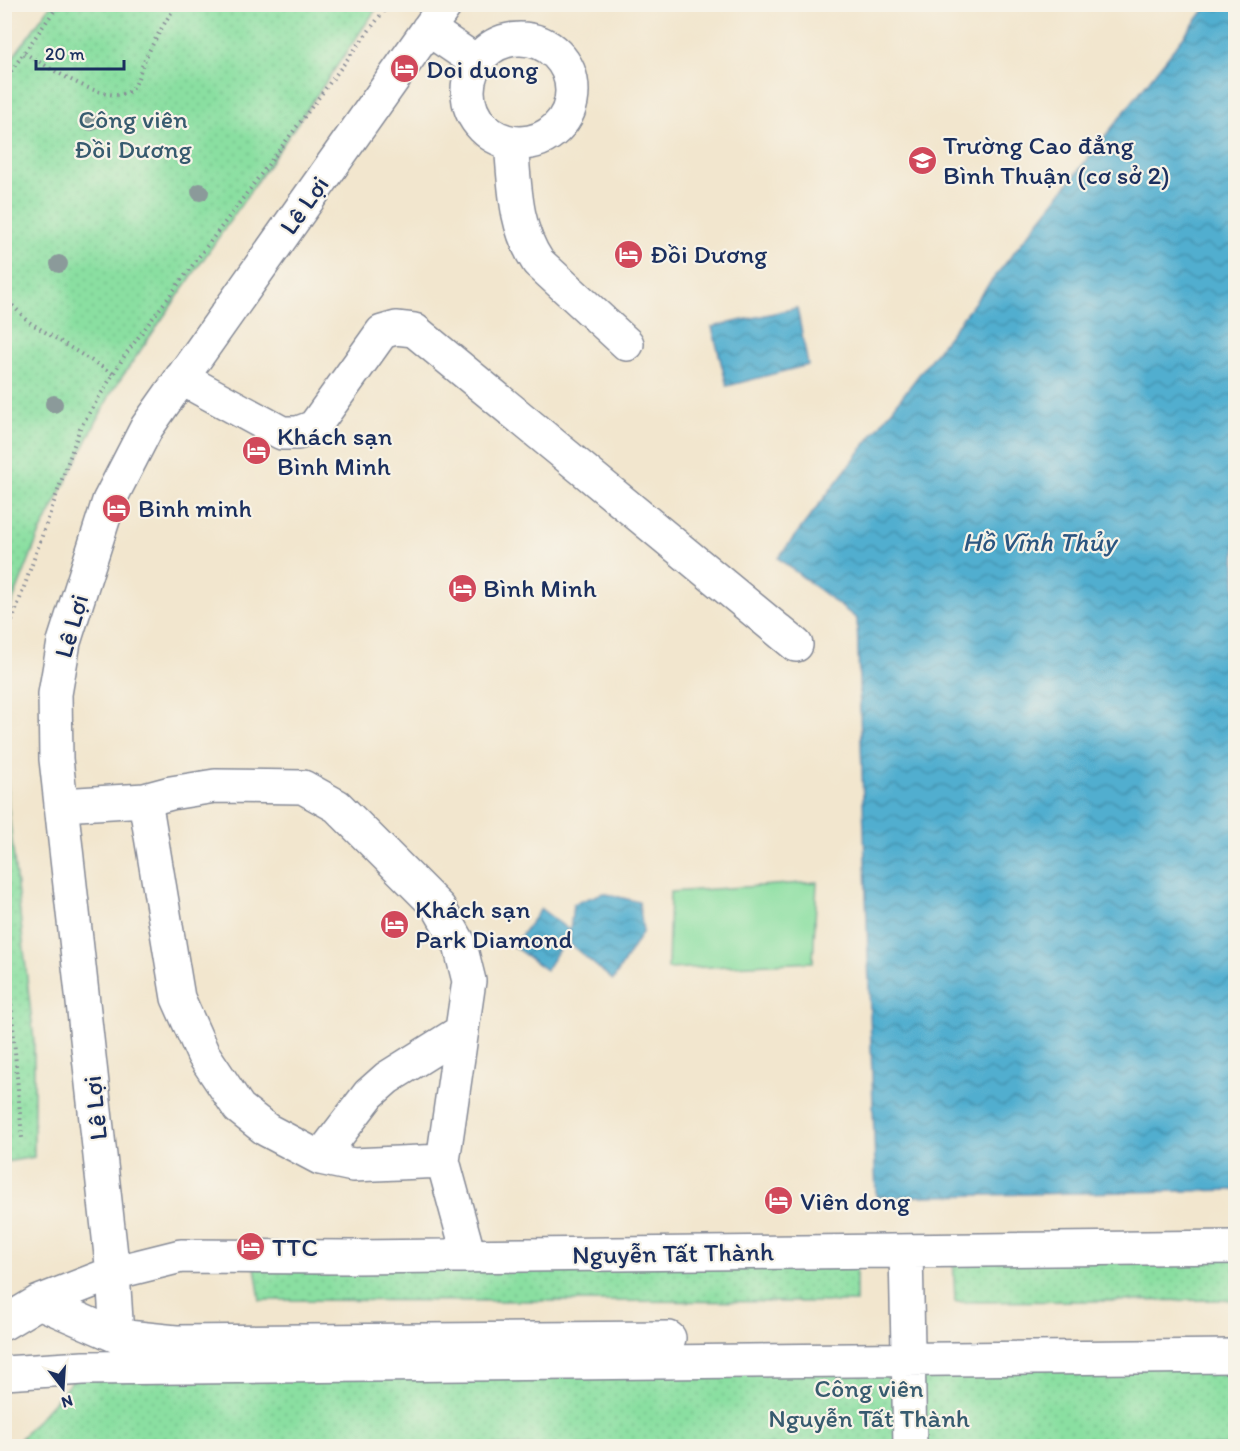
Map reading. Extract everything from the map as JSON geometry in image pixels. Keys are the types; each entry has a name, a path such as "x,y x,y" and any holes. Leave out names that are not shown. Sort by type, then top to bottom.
{"street":[{"path":"437,17 477,62"},
{"name":"Lê Lợi","path":"117,1336 113,1273 54,723 55,694 64,642 110,501 147,427 437,17"},
{"path":"520,38 539,41 556,51 568,67 573,86 572,105 563,122 549,136 530,143 511,143 492,136 478,123 469,106 467,87 472,68 477,62 484,52 500,42 520,38"},
{"path":"511,143 517,213 528,246 538,262 627,344"},
{"path":"181,378 282,433 298,434 314,427 382,332 396,328 414,330 796,645"},
{"path":"61,805 145,801 171,793 215,786 254,784 303,787 337,806 439,908 460,945 469,981 442,1161 469,1256"},
{"path":"145,801 178,998 203,1054 239,1108 267,1130 320,1158 353,1165 442,1161"},
{"path":"320,1158 369,1094 381,1083 462,1031"},
{"name":"Nguyễn Tất Thành","path":"113,1273 181,1256 469,1256 1236,1247"},
{"path":"906,1251 910,1446"},
{"path":"4,1323 39,1302 113,1273"},
{"path":"39,1302 117,1336 176,1342 909,1348 1236,1356"},
{"path":"4,1373 84,1368 909,1348 1236,1335"}],"path":[{"path":"4,81 59,4"},
{"path":"24,53 94,92 109,95 128,93 134,88 153,45 177,4"},
{"path":"4,644 80,428 113,374 255,180 389,4"},
{"path":"4,297 28,322 113,374"},
{"path":"4,915 22,1138"}],"green space":[{"name":"Công viên Đồi Dương","path":"51,5 379,5 111,393 38,537 5,621 5,68"},
{"path":"4,684 8,805 34,1041 34,1157 5,1162"},
{"path":"817,882 813,962 668,969 670,892"},
{"path":"953,1254 1235,1258 1235,1300 955,1302"},
{"path":"856,1259 856,1302 260,1300 254,1261"},
{"name":"Công viên Nguyễn Tất Thành","path":"1235,1356 1235,1446 14,1446 84,1368"}],"water":[{"name":"Hồ Vĩnh Thủy","path":"1209,4 1236,5 1235,1190 876,1197 857,619 778,558"},
{"path":"797,308 808,365 727,386 712,327"},
{"path":"603,893 639,902 643,931 613,980 570,944 570,932 546,970 513,946 541,909 570,931 573,904"}],"place":[{"name":"Doi duong","path":"405,69"},
{"name":"Trường Cao đẳng Bình Thuận (cơ sở 2)","path":"922,160"},
{"name":"Đồi Dương","path":"629,254"},
{"name":"Khách sạn Bình Minh","path":"256,451"},
{"name":"Binh minh","path":"117,508"},
{"name":"Bình Minh","path":"462,588"},
{"name":"Khách sạn Park Diamond","path":"394,924"},
{"name":"Viên dong","path":"779,1201"},
{"name":"TTC","path":"251,1247"}]}
